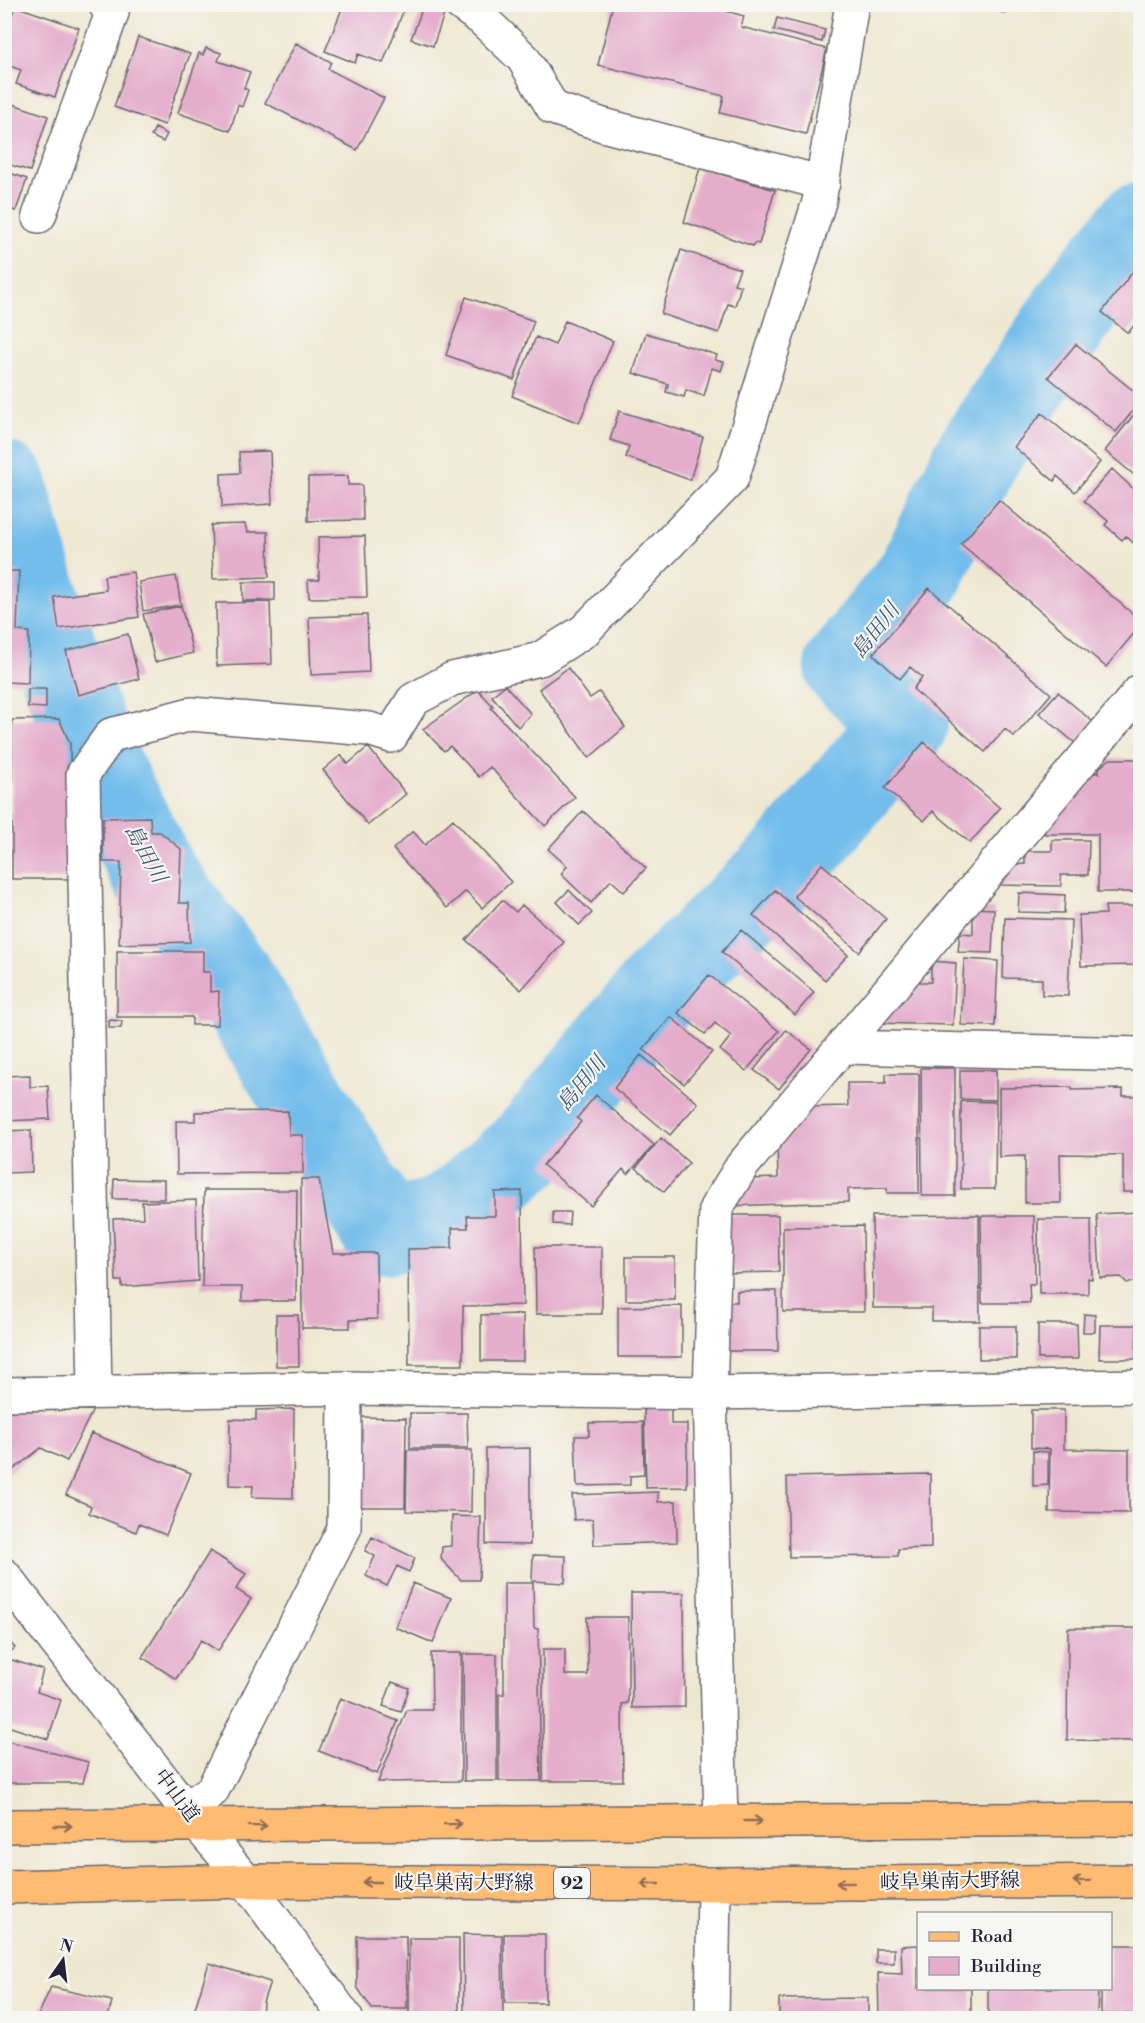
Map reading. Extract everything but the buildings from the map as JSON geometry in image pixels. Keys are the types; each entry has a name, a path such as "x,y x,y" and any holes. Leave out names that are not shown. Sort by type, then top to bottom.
{"main road":[{"path":"4,1826 192,1817 721,1821 1140,1819"},
{"name":"岐阜巣南大野線","path":"4,1887 246,1881 714,1884 1140,1881"}],"street":[{"path":"39,216 112,13 105,4"},
{"path":"461,4 482,19 523,58 553,108 603,125 823,183"},
{"path":"95,1392 83,774 111,735 191,714 369,729 391,736 413,700 452,679 540,659 584,631 732,478 819,202 852,4"},
{"path":"721,1821 710,1393 716,1208 742,1166 1140,691"},
{"path":"1107,729 1140,730"},
{"path":"843,1047 1140,1054"},
{"path":"4,1394 345,1388 710,1393 1140,1386"},
{"path":"192,1817 212,1791 344,1529 345,1388"},
{"name":"中山道","path":"4,1575 192,1817 246,1881 346,2019"},
{"path":"712,2019 714,1884"}],"waterway":[{"name":"島田川","path":"4,484 36,597 93,754 155,876 230,977 384,1232 440,1220 468,1201 530,1147 664,984 785,866 905,724 847,667 920,575 977,456 1090,286 1140,225"}]}
